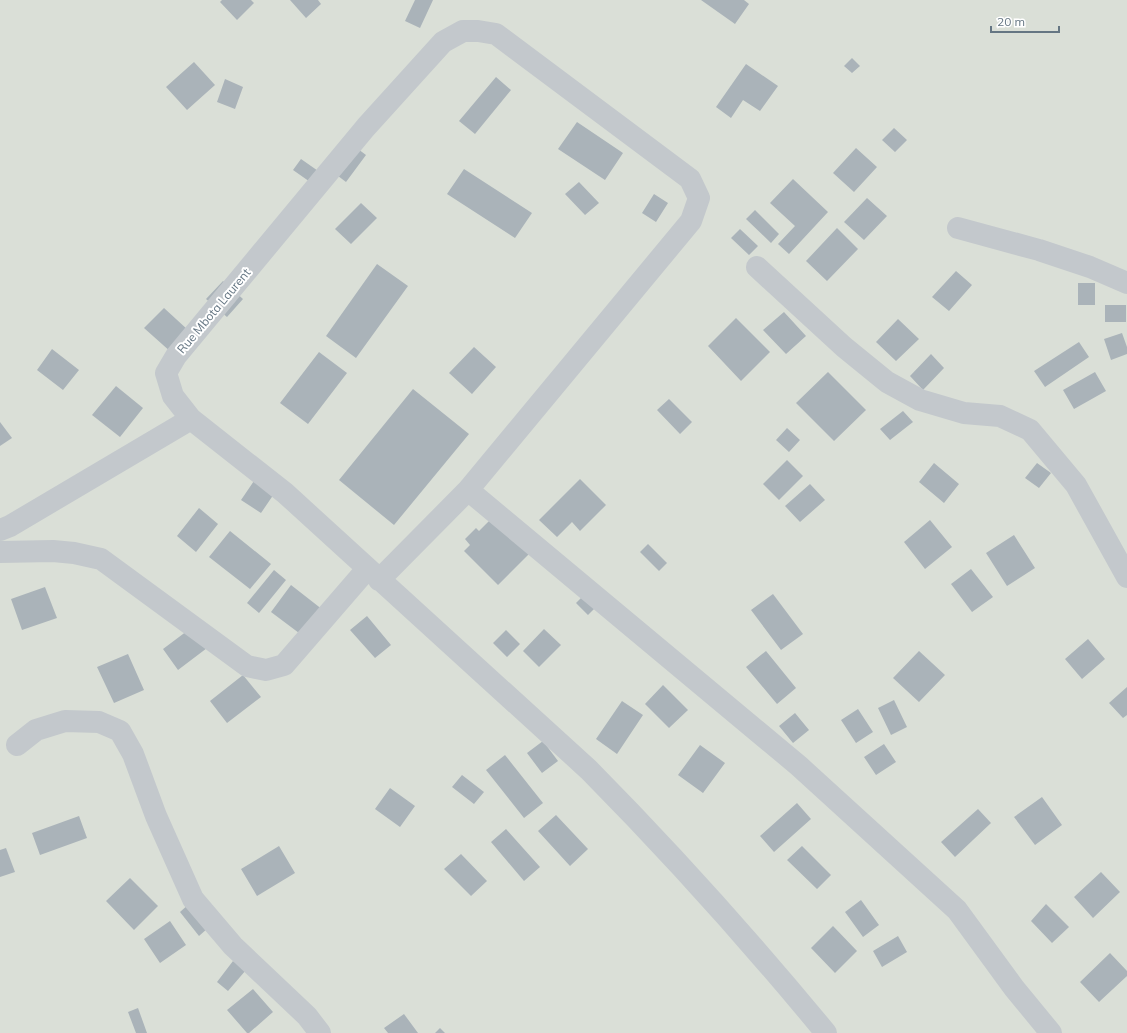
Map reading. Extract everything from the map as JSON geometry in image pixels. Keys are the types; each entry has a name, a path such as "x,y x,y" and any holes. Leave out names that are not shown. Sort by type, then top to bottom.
{"street":[{"name":"Rue Mbota Laurent","path":"468,490 691,221 699,198 690,179 496,34 478,32 463,32 442,42 366,127 176,356 166,373 173,396 191,419 285,492 589,770 633,814 767,962 826,1033"},
{"path":"958,228 1038,250 1090,267 1127,283"},
{"path":"757,267 844,347 887,382 920,400 964,413 1000,416 1030,430 1076,485 1127,577"},
{"path":"0,530 10,526 191,419"},
{"path":"0,552 53,551 74,553 102,559 247,666 266,670 284,665 373,574 468,490 799,766 957,910 1014,988 1051,1033"},
{"path":"17,745 36,730 65,721 99,722 120,731 133,754 156,816 193,899 233,946 307,1016 320,1033"}],"shaded area":[{"path":"0,0 1127,0 1127,1033 0,1033"}],"building":[{"path":"222,0 251,0 254,3 237,20 220,2"},
{"path":"290,0 318,0 321,4 306,18"},
{"path":"415,0 433,0 420,28 405,21"},
{"path":"701,0 744,0 749,4 735,24"},
{"path":"852,58 860,66 852,73 844,66"},
{"path":"194,62 215,85 187,110 166,87"},
{"path":"746,64 778,86 760,111 743,100 731,118 716,107"},
{"path":"496,77 511,90 475,134 459,121"},
{"path":"225,79 243,87 235,109 217,102"},
{"path":"577,122 623,153 605,180 558,149"},
{"path":"894,128 907,140 895,152 882,140"},
{"path":"346,140 366,155 346,182 325,166"},
{"path":"856,148 877,167 854,192 833,173"},
{"path":"301,159 321,173 313,184 293,170"},
{"path":"464,169 532,213 515,238 447,194"},
{"path":"793,179 828,212 789,254 778,244 795,226 770,203"},
{"path":"579,182 599,203 585,215 565,194"},
{"path":"654,194 668,203 656,222 642,213"},
{"path":"867,198 887,216 864,240 844,222"},
{"path":"361,203 377,218 351,244 335,229"},
{"path":"755,210 779,234 771,243 746,219"},
{"path":"837,228 858,249 827,281 806,261"},
{"path":"740,229 758,246 749,255 731,238"},
{"path":"377,264 408,286 356,358 326,336"},
{"path":"956,271 972,285 949,311 932,297"},
{"path":"223,281 243,299 227,317 206,299"},
{"path":"1078,283 1095,283 1095,305 1078,305"},
{"path":"1105,305 1126,305 1126,322 1105,322"},
{"path":"164,308 200,341 181,361 144,328"},
{"path":"784,312 806,336 786,354 763,330"},
{"path":"736,318 770,352 741,381 708,346"},
{"path":"898,319 919,339 896,361 876,342"},
{"path":"1122,333 1127,347 1127,354 1111,360 1104,339"},
{"path":"1079,342 1089,357 1045,387 1034,371"},
{"path":"474,347 496,367 472,394 449,373"},
{"path":"52,349 79,370 63,390 37,370"},
{"path":"319,352 347,373 308,424 280,403"},
{"path":"931,354 944,368 923,390 910,376"},
{"path":"828,372 866,410 834,441 796,403"},
{"path":"1095,372 1106,391 1074,409 1063,390"},
{"path":"116,386 143,408 120,437 92,415"},
{"path":"413,389 469,434 394,525 339,480"},
{"path":"669,399 692,422 680,434 657,410"},
{"path":"903,411 913,422 890,440 880,429"},
{"path":"0,422 12,438 0,446"},
{"path":"787,428 800,440 789,452 776,440"},
{"path":"787,460 803,476 779,500 763,484"},
{"path":"934,463 959,484 944,503 919,482"},
{"path":"1037,463 1051,473 1039,488 1025,478"},
{"path":"258,475 278,488 261,513 241,500"},
{"path":"580,479 606,505 580,531 572,522 557,537 539,520"},
{"path":"810,484 825,500 800,522 785,506"},
{"path":"199,508 218,524 196,552 177,536"},
{"path":"492,518 529,554 498,585 464,551 470,545 465,539 476,528 479,531"},
{"path":"930,520 952,547 925,569 904,542"},
{"path":"230,531 271,564 250,589 209,557"},
{"path":"1014,535 1035,568 1007,586 986,553"},
{"path":"648,544 667,563 659,571 640,552"},
{"path":"971,569 993,597 972,612 951,584"},
{"path":"274,570 286,580 259,613 247,603"},
{"path":"291,585 323,610 303,636 271,612"},
{"path":"45,587 57,618 22,630 11,599"},
{"path":"592,587 604,599 588,615 576,603"},
{"path":"773,594 803,634 781,650 751,610"},
{"path":"367,616 391,645 375,658 350,630"},
{"path":"195,625 211,645 178,670 163,649"},
{"path":"544,629 561,645 539,667 523,651"},
{"path":"506,630 520,644 507,657 493,643"},
{"path":"1088,639 1105,659 1082,679 1065,659"},
{"path":"766,651 796,688 777,704 746,667"},
{"path":"919,651 945,675 919,702 893,678"},
{"path":"128,654 144,690 114,703 97,667"},
{"path":"243,675 261,697 227,723 210,701"},
{"path":"663,685 688,710 669,728 645,704"},
{"path":"1127,687 1127,715 1123,718 1109,703"},
{"path":"894,700 907,727 891,735 878,708"},
{"path":"622,701 643,715 617,754 596,739"},
{"path":"858,709 873,732 856,743 841,720"},
{"path":"795,713 809,730 793,743 779,726"},
{"path":"543,741 558,761 542,773 527,753"},
{"path":"884,744 896,762 876,775 864,757"},
{"path":"700,745 725,763 703,793 678,775"},
{"path":"505,755 543,803 524,818 486,770"},
{"path":"462,775 484,792 474,804 452,787"},
{"path":"390,788 415,806 400,827 375,809"},
{"path":"1042,797 1062,825 1035,845 1014,817"},
{"path":"797,803 811,819 774,852 760,836"},
{"path":"978,809 991,823 955,857 941,842"},
{"path":"556,815 588,849 570,866 538,831"},
{"path":"79,816 87,838 40,855 32,833"},
{"path":"506,829 540,867 524,881 491,842"},
{"path":"279,846 295,873 257,896 241,869"},
{"path":"802,846 831,875 817,889 787,860"},
{"path":"6,848 15,872 0,877 0,850"},
{"path":"461,854 487,881 471,896 444,869"},
{"path":"1101,872 1120,892 1093,918 1074,897"},
{"path":"130,878 158,906 134,930 106,901"},
{"path":"861,900 879,925 863,937 845,912"},
{"path":"189,904 208,928 199,936 180,912"},
{"path":"1046,904 1069,927 1052,943 1031,921"},
{"path":"170,921 186,945 160,963 144,939"},
{"path":"833,926 857,951 835,973 811,948"},
{"path":"898,936 907,952 882,967 873,951"},
{"path":"1110,953 1127,971 1127,976 1099,1002 1080,982"},
{"path":"233,961 246,970 228,991 217,982"},
{"path":"253,989 273,1012 249,1033 247,1033 227,1010"},
{"path":"138,1008 147,1033 136,1033 128,1012"},
{"path":"404,1014 418,1033 388,1033 384,1028"},
{"path":"440,1028 445,1033 435,1033"}]}
